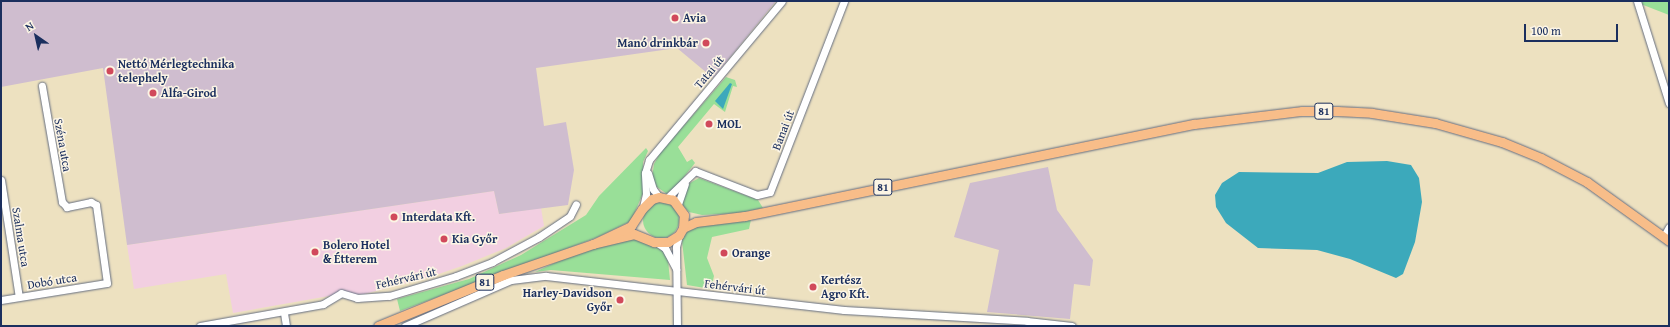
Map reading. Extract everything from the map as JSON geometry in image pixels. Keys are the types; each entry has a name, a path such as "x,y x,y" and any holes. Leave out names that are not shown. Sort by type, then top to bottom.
{"main road":[{"name":"81","path":"378,326 503,275 593,244 634,234 651,240 668,242 681,231 696,222 752,214 1194,124 1295,112 1337,111 1379,114 1436,122 1502,142 1541,158 1587,182 1666,238"},
{"name":"81","path":"593,244 627,228 652,199 663,197 695,216 713,219"},
{"path":"680,207 681,231"},
{"path":"640,212 640,228 651,240"}],"street":[{"name":"Tatai út","path":"640,212 646,194 646,167 652,157 782,1"},
{"name":"Banai út","path":"694,171 757,195 770,192 844,1"},
{"path":"1637,1 1669,103"},
{"name":"Széna utca","path":"42,86 62,202 67,207 91,202 96,205 107,283"},
{"path":"652,157 649,178 663,197 694,171"},
{"path":"680,207 680,194 694,171"},
{"name":"Szalma utca","path":"1,180 19,298"},
{"name":"Fehérvári út","path":"200,326 323,304 341,293 358,298 388,296 456,276 492,262 539,237 570,216 576,204"},
{"path":"1666,238 1669,227"},
{"path":"677,326 678,291 676,242 681,231"},
{"path":"651,240 665,248 676,270"},
{"name":"Fehérvári út","path":"405,326 511,280 546,276 844,310 1072,326"},
{"name":"Dobó utca","path":"1,300 107,283"},
{"path":"284,312 286,326"}],"shaded area":[{"path":"1,1 776,1 713,78 677,48 536,68 544,126 566,122 574,170 568,205 499,214 494,191 127,245 103,68 1,87"},
{"path":"1048,167 1057,210 1093,260 1090,286 1074,284 1070,319 987,312 999,250 954,237 970,183"},
{"path":"494,191 499,214 541,208 544,226 506,248 462,266 427,278 364,294 329,296 233,313 226,274 134,289 127,245"}],"green space":[{"path":"1633,1 1669,1 1669,15"},
{"path":"726,77 735,80 737,87 733,86 725,112 714,104 678,147 687,162 692,159 695,163 676,187 667,194 657,187 652,177 654,164 660,153"},
{"path":"646,148 648,151 643,162 644,191 631,221 598,237 400,311 397,299 469,279 521,255 586,215 599,196"},
{"path":"699,178 758,200 763,208 740,213 702,215 689,212 683,206 683,195 690,183"},
{"path":"665,202 674,207 678,213 678,227 674,233 665,238 657,238 648,233 644,227 643,216 648,207 654,203"},
{"path":"752,215 749,229 712,237 707,258 714,276 711,289 687,285 682,241 685,232 691,227"},
{"path":"638,237 663,251 668,260 670,280 551,270 535,272 574,254"}],"water":[{"path":"730,83 732,84 723,109 715,101"},
{"path":"1387,161 1411,165 1419,178 1422,202 1415,242 1403,274 1396,278 1350,259 1317,250 1258,248 1226,223 1216,207 1215,195 1222,183 1239,172 1318,173 1347,162"}],"place":[{"name":"Avia","path":"675,18"},
{"name":"Manó drinkbár","path":"706,43"},
{"name":"Nettó Mérlegtechnika telephely","path":"110,71"},
{"name":"Alfa-Girod","path":"153,93"},
{"name":"MOL","path":"709,124"},
{"name":"Interdata Kft.","path":"394,217"},
{"name":"Kia Győr","path":"444,239"},
{"name":"Bolero Hotel & Étterem","path":"315,252"},
{"name":"Orange","path":"724,253"},
{"name":"Kertész Agro Kft.","path":"813,287"},
{"name":"Harley-Davidson Győr","path":"620,300"}]}
